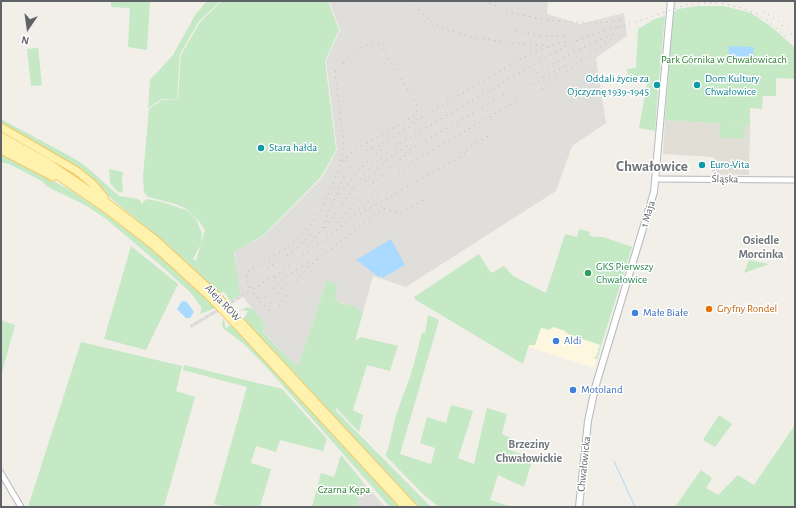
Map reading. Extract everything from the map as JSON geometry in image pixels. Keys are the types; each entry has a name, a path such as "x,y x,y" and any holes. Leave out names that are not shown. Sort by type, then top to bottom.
{"main road":[{"name":"1 Maja","path":"588,420 601,365 651,205 656,179 661,95 671,1"},
{"path":"1,127 81,174 99,190 109,204"},
{"name":"Aleja ROW","path":"1,136 52,165 109,204 161,244 214,297 405,507"},
{"name":"Aleja ROW","path":"1,142 74,186 153,245 214,297"},
{"path":"1,150 42,172 74,186"},
{"name":"Aleja ROW","path":"237,322 413,507"},
{"name":"Chwałowicka","path":"579,507 588,420"}],"street":[{"name":"Śląska","path":"656,179 795,180"},
{"path":"1,473 21,507"}],"shaded area":[{"path":"329,1 548,1 547,14 580,24 624,13 627,36 596,58 606,123 572,146 556,191 406,287 373,276 363,312 336,300 327,280 298,366 279,349 263,331 265,325 243,297 193,327 191,328 190,325 240,295 237,285 235,251 265,235 322,178 337,150 326,61 340,30"},
{"path":"665,120 750,126 749,175 712,174 713,157 663,154"},
{"path":"537,319 602,341 594,368 528,347"},
{"path":"363,482 385,507 356,507"}],"green space":[{"path":"111,1 150,1 147,50 128,47 130,8 111,7"},
{"path":"207,1 221,1 199,21 180,54 177,99 162,99 148,108 150,80 173,55 195,15"},
{"path":"222,1 328,1 339,30 325,61 336,150 321,177 265,234 234,252 240,295 230,301 225,293 222,292 220,294 181,257 106,194 1,125 1,119 75,159 88,168 119,196 138,199 141,201 141,204 147,199 186,210 196,219 202,233 201,244 205,230 199,221 185,208 176,204 148,197 144,192 143,176 149,109 162,100 178,99 181,55 200,22","holes":["201,244 196,261 193,259"]},
{"name":"Park Górnika w Chwałowicach","path":"697,6 724,6 751,13 773,28 795,48 795,79 776,78 776,96 763,96 762,109 750,108 750,126 665,120 673,13 678,9"},
{"path":"665,16 655,131 639,128 648,78 628,75 627,69 636,68 638,29 655,19"},
{"path":"38,48 42,85 31,86 27,49"},
{"path":"720,124 745,126 744,139 719,137"},
{"path":"1,153 72,191 100,210 167,261 215,308 200,314 202,308 191,293 105,218 85,205 48,187 42,181 9,164 1,162"},
{"path":"109,169 123,172 123,193 117,191 110,183"},
{"path":"579,229 590,232 589,235 594,237 603,237 632,247 597,359 593,358 596,357 600,345 553,327 549,330 541,328 535,345 529,345 523,364 416,300 414,297 479,254 491,273 504,266 513,276 546,293 565,234 577,237"},
{"path":"131,246 178,284 146,350 104,339"},
{"path":"749,260 769,264 744,273"},
{"path":"327,280 338,285 335,298 336,300 343,304 357,306 356,308 363,312 355,341 361,337 398,346 390,371 367,365 353,410 363,415 359,432 336,408 336,411 431,507 420,507 407,495 262,340 244,319 248,311 239,311 247,307 253,309 265,325 263,332 298,366"},
{"path":"428,315 439,320 400,454 431,464 435,448 420,443 427,417 446,423 451,405 473,411 458,458 474,464 487,408 507,414 502,434 513,439 510,450 533,458 524,487 498,475 490,500 512,507 439,507 423,494 385,455 388,449 396,415 411,374 422,333 425,333"},
{"path":"224,318 225,327 227,328 231,324 399,507 390,507 269,370 245,345 223,328 222,323"},
{"path":"1,320 15,325 1,376"},
{"path":"81,342 182,366 176,391 195,397 164,507 28,507"},
{"path":"184,365 282,389 327,439 323,451 280,440 276,452 256,446 251,463 271,469 260,507 226,507 214,504 247,387 183,370"},
{"path":"719,415 732,424 715,447 703,440"},
{"path":"795,425 795,507 675,507 701,470 712,478 706,488 718,495 738,475 754,485"},
{"name":"Czarna Kępa","path":"341,455 363,482 356,507 312,507 321,473 334,477"}],"water":[{"path":"729,46 754,47 753,59 728,58"},
{"path":"391,239 405,265 383,278 381,276 379,277 356,260"},
{"path":"182,301 187,302 194,312 190,318 186,318 177,309"}],"waterway":[{"path":"614,461 635,507"}],"railway":[{"path":"410,1 430,21 448,30 476,38 529,45 543,45"},
{"path":"484,1 513,13 546,20 596,23 624,20"},
{"path":"618,28 682,6 699,3 720,3 742,8 757,14 771,23 788,39"},
{"path":"763,11 778,21 795,37"},
{"path":"325,228 364,174 393,147 572,42 622,25"},
{"path":"516,31 544,36 566,36"},
{"path":"537,73 573,52 617,32"},
{"path":"542,89 611,39"},
{"path":"411,123 531,53 569,40"},
{"path":"270,310 258,300 250,288 247,281 247,272 286,248 307,230 321,210 341,165 350,153 414,116 417,110 416,103 379,44 372,43 361,48 346,59 340,66"},
{"path":"341,161 344,144 335,74 336,70 345,62"},
{"path":"533,84 568,64"},
{"path":"405,153 505,94"},
{"path":"274,277 341,227 412,162 517,101"},
{"path":"373,149 416,123"},
{"path":"461,152 490,135"},
{"path":"325,222 346,172 359,156 376,144"},
{"path":"365,181 387,160 409,144"},
{"path":"340,194 359,170 383,147"},
{"path":"373,184 394,164 411,152"},
{"path":"360,214 468,152"},
{"path":"334,227 376,178"},
{"path":"279,306 308,267 377,213 384,209 401,213 425,199"},
{"path":"308,247 326,223"},
{"path":"267,268 295,250 313,232"},
{"path":"254,294 259,298 264,297 289,274 310,262"},
{"path":"191,326 278,274"},
{"path":"270,303 286,283"}],"place":[{"name":"Oddali życie za Ojczyznę 1939-1945","path":"657,85"},
{"name":"Dom Kultury Chwałowice","path":"697,85"},
{"name":"Stara hałda","path":"261,148"},
{"name":"Euro-Vita","path":"702,165"},
{"name":"GKS Pierwszy Chwałowice","path":"588,273"},
{"name":"Gryfny Rondel","path":"709,309"},
{"name":"Małe Białe","path":"635,313"},
{"name":"Aldi","path":"556,341"},
{"name":"Motoland","path":"573,390"}],"district":[{"name":"Chwałowice","path":"652,166"},
{"name":"Osiedle Morcinka","path":"761,247"},
{"name":"Brzeziny Chwałowickie","path":"529,451"}]}
